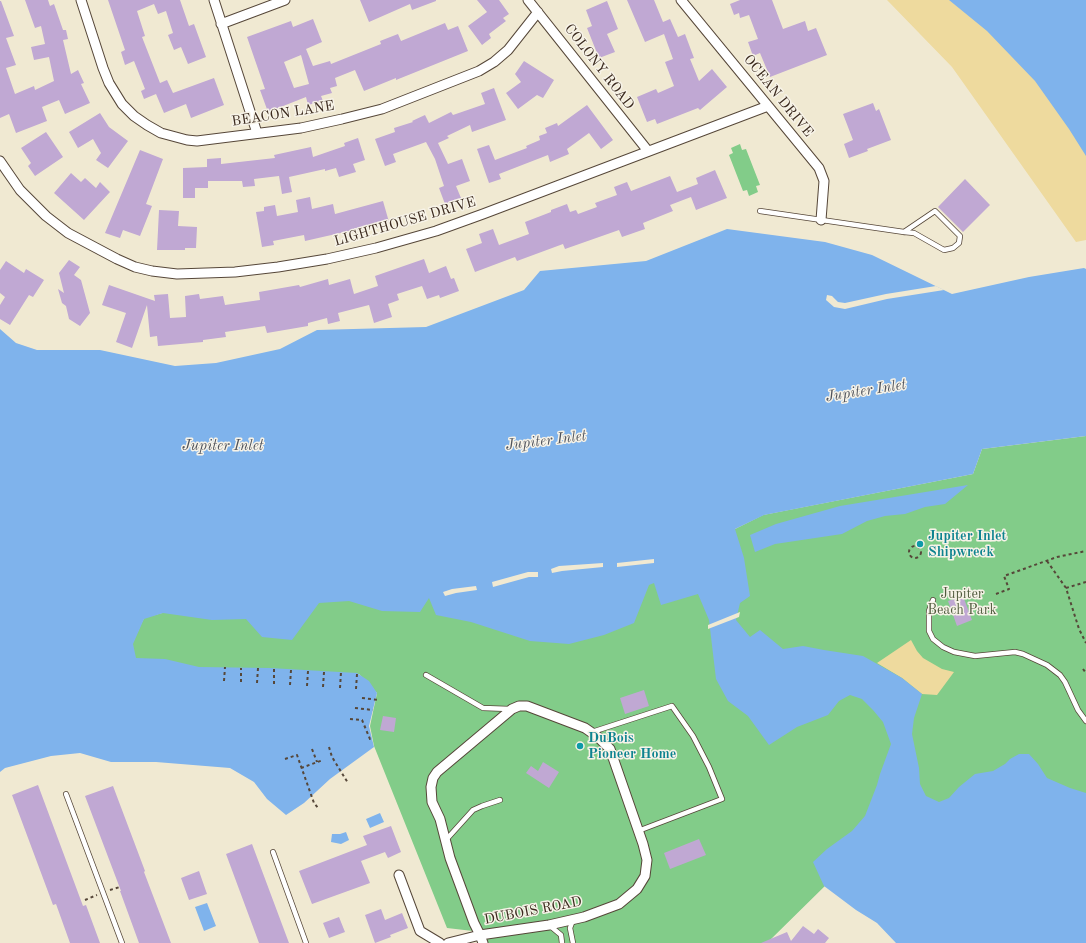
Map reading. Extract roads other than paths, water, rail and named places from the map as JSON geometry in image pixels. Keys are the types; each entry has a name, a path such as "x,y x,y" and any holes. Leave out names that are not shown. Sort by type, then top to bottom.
{"street":[{"name":"BEACON LANE","path":"81,0 103,68 117,97 134,116 147,125 161,133 187,140 214,139 301,128 382,109 479,71 494,62 508,50 538,12"},
{"path":"214,0 257,134"},
{"path":"221,24 285,0"},
{"name":"COLONY ROAD","path":"528,0 648,151"},
{"name":"OCEAN DRIVE","path":"681,0 819,168 824,181 821,220"},
{"name":"LIGHTHOUSE DRIVE","path":"0,161 20,190 46,216 68,233 135,267 177,274 235,272 327,259 376,248 436,231 768,106"},
{"name":"DUBOIS ROAD","path":"519,706 527,706 585,728 592,732 610,749 647,860 646,876 637,889 618,904 573,920 481,939 450,858 440,819 432,802 430,786 437,772 512,709 519,706"},
{"path":"400,876 420,931 440,943"},
{"path":"448,943 481,939"}],"lane":[{"path":"760,211 904,232 914,233 944,250 952,248 959,243 960,236 935,210 904,232"},
{"path":"933,600 929,611 929,631 933,638 943,647 954,652 975,656 1006,652 1019,653 1047,664 1057,672 1065,682 1078,710 1086,721"},
{"name":"DUBOIS ROAD","path":"426,675 483,708 495,710 512,709"},
{"path":"592,732 672,706 693,736 709,767 722,799 638,831"},
{"path":"66,794 122,943"},
{"path":"445,841 472,810 500,800"},
{"path":"273,852 306,943"},
{"path":"573,920 570,928 573,943"},
{"path":"549,925 561,935 562,943"}],"water":[{"path":"949,0 1086,0 1086,156 1035,81 987,31"},
{"name":"Jupiter Inlet","path":"727,229 825,242 872,255 952,294 1029,277 1084,268 1086,269 1086,436 982,449 973,474 764,515 735,529 744,558 750,596 740,603 736,620 750,637 760,630 783,649 803,646 863,656 902,678 922,694 914,718 912,734 919,768 920,784 926,796 939,802 949,798 959,787 975,774 993,771 1019,754 1029,754 1047,778 1086,793 1086,943 896,943 877,923 856,910 824,886 813,862 827,849 852,831 865,816 891,744 883,722 862,699 850,695 839,701 828,715 797,727 769,745 748,716 728,701 716,679 709,620 698,594 661,605 654,583 649,585 634,623 604,635 569,644 530,641 471,622 436,615 429,598 420,612 382,611 349,601 319,603 292,640 262,637 246,619 212,620 163,613 144,619 133,644 136,658 165,659 199,667 270,668 357,673 369,681 377,693 369,726 374,747 330,779 304,803 286,815 267,799 254,782 230,768 156,762 111,762 80,753 51,756 5,768 0,772 0,329 16,343 37,350 100,350 175,366 216,363 280,349 317,330 426,327 524,290 540,271 646,261"},
{"path":"968,485 945,504 925,507 905,514 885,516 867,521 842,534 775,544 755,552 750,535 776,524 840,506"},
{"path":"380,813 384,822 370,828 366,819"},
{"path":"346,832 349,840 341,844 331,842 332,834"},
{"path":"207,903 216,926 204,931 195,907"}],"place":[{"name":"Jupiter Inlet Shipwreck","path":"920,544"},
{"name":"DuBois Pioneer Home","path":"580,746"}],"park label":[{"name":"Jupiter Beach Park","path":"962,602"}]}
